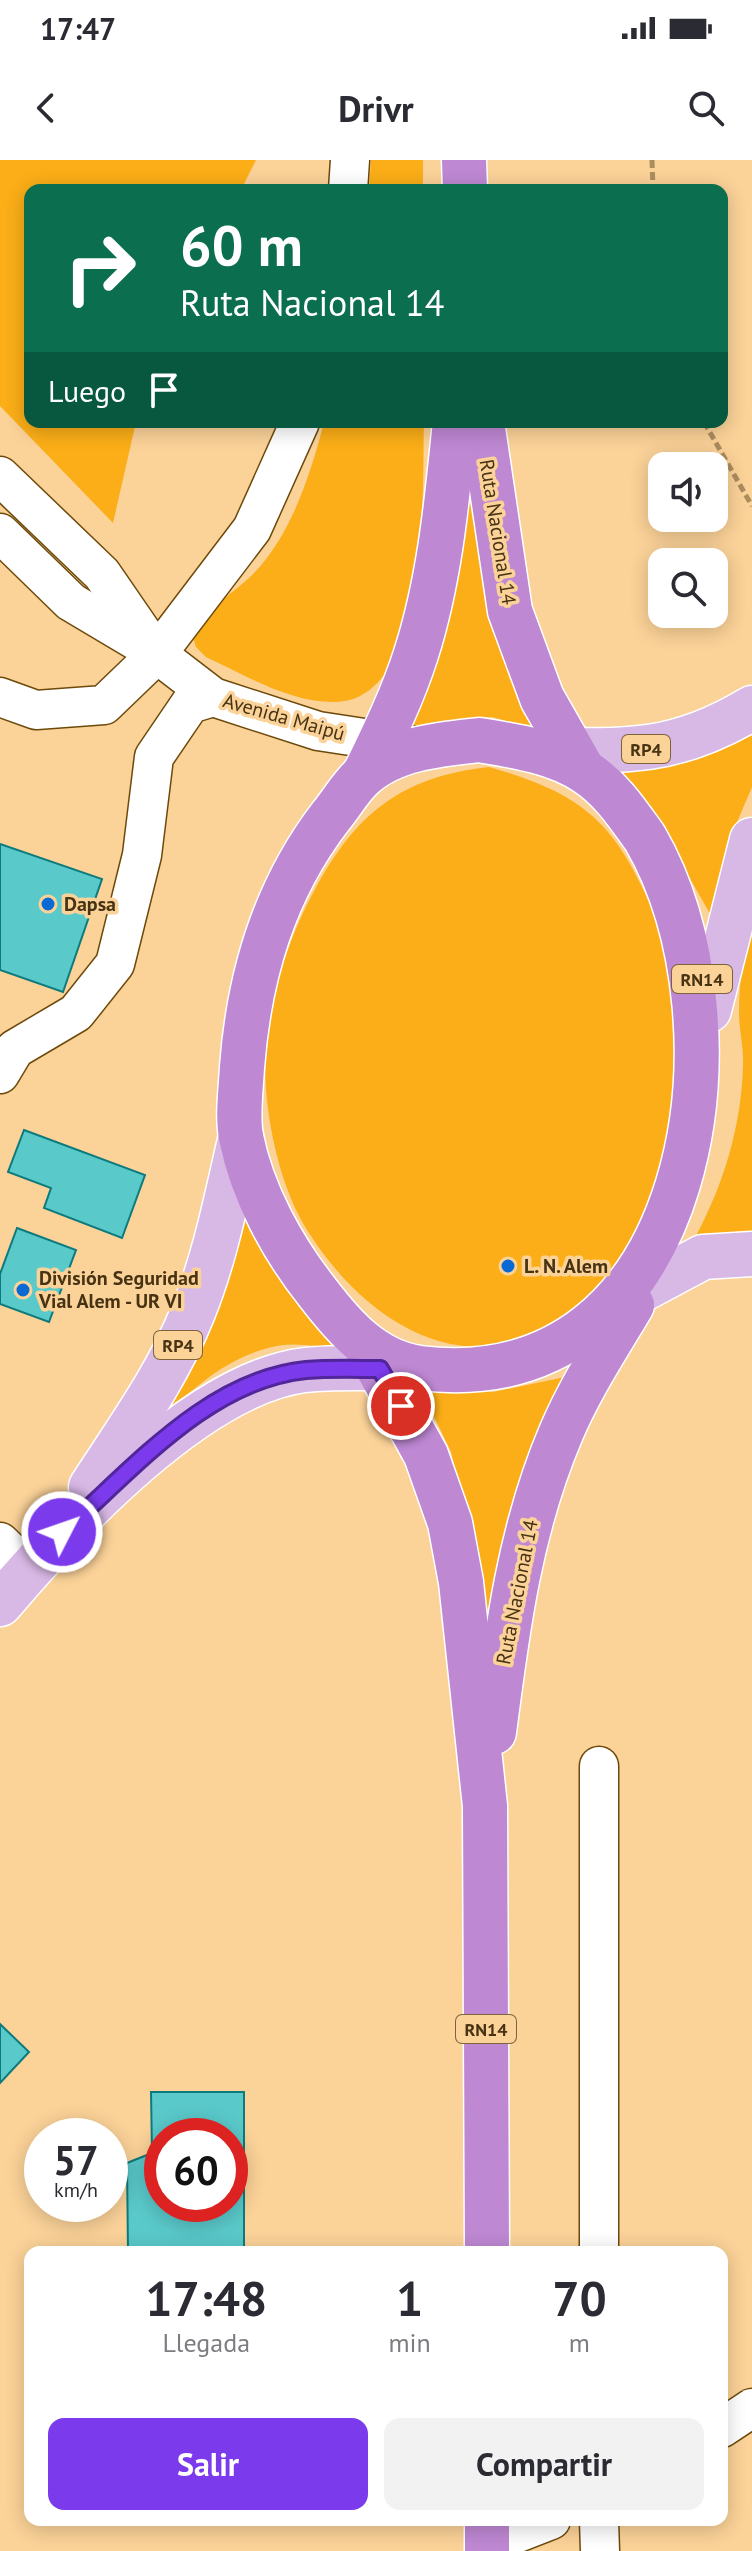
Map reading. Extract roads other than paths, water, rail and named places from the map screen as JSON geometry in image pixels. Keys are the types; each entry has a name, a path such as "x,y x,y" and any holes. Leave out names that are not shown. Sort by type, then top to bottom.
{"highway":[{"path":"464,160 465,184"},
{"name":"Ruta Nacional 14","path":"373,758 417,653 429,606 441,545 454,428"},
{"name":"Ruta Nacional 14","path":"483,428 510,611 562,756"},
{"name":"RN14","path":"479,740 562,756 612,793 659,857 692,933 709,1010 710,1074 702,1140 681,1205 637,1285 567,1340 526,1359 462,1369 388,1362 338,1319 301,1271 265,1208 241,1136 244,1040 251,989 264,939 295,871 318,833 373,758 479,740"},
{"name":"Ruta Nacional 14","path":"485,1806 508,1619 521,1551 561,1432 637,1285"},
{"name":"Ruta Nacional 14","path":"388,1362 450,1523 461,1582 485,1806 487,2246"}],"main road":[{"name":"RP4","path":"562,756 616,752 686,741 752,708"},
{"path":"709,1010 752,840"},
{"name":"RP4","path":"62,1532 150,1396 192,1315 219,1231 241,1136"},
{"path":"637,1285 703,1257 752,1254"},
{"name":"RP4","path":"0,1604 14,1556 62,1532 195,1415 244,1389 304,1370 388,1362"}],"street":[{"path":"348,184 350,160"},
{"path":"0,697 36,710 104,705 157,654 252,529 297,428"},
{"name":"Avenida Maipú","path":"0,476 102,574 157,654"},
{"name":"Avenida Maipú","path":"0,533 71,602 157,654 213,697 318,731 373,758"},
{"path":"0,1074 15,1049 76,1013 115,964 142,855 154,757 190,704 213,697"},
{"path":"599,1766 599,2246"},
{"path":"728,2424 752,2408"},
{"path":"487,2539 531,2526"},
{"path":"599,2526 600,2551"}],"place":[{"name":"Dapsa","path":"48,904"},
{"name":"L. N. Alem","path":"508,1266"},
{"name":"División Seguridad Vial Alem - UR VI","path":"23,1290"}]}
